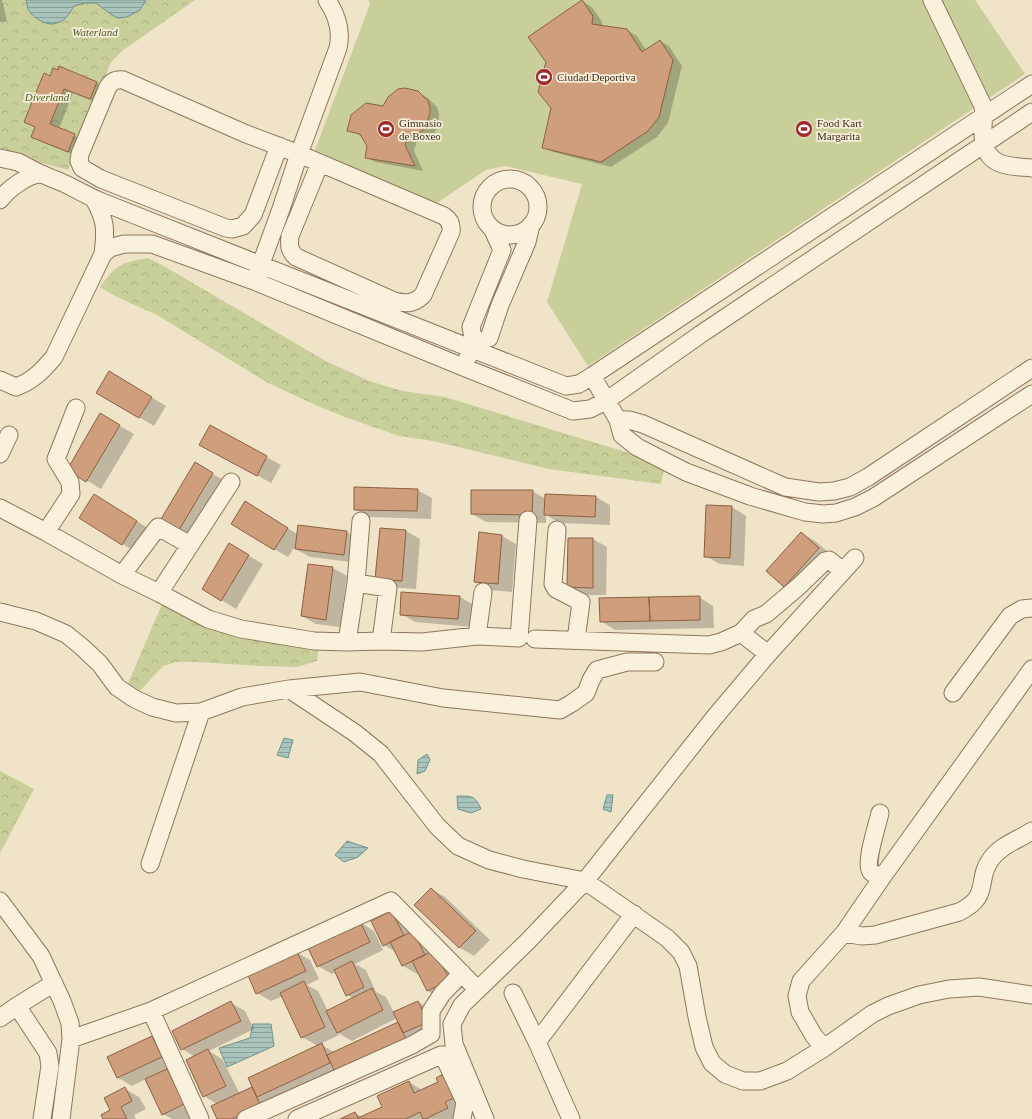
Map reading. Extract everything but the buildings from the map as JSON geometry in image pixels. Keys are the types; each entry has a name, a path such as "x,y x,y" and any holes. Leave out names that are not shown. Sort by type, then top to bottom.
{"street":[{"path":"254,281 340,42 340,29 338,22 327,0"},
{"path":"932,0 983,106 984,144 991,160 1002,165 1032,168"},
{"path":"279,146 253,215 243,226 232,229 101,179 82,168 79,162 82,149 107,89 110,84 117,80 123,80 244,133 279,146 299,154 444,216 450,222 452,229 420,299 406,304 394,301 296,257 291,252 289,243 290,236 320,163"},
{"path":"0,158 18,162 41,174 61,181 94,199 473,346 566,386 578,384 592,376 1032,84"},
{"path":"0,380 16,387 26,383 45,368 54,357 104,254 110,248 124,244 152,244 254,281 573,411 590,409 606,401 701,334 1032,112"},
{"path":"0,200 18,184 28,178 41,174"},
{"path":"463,367 473,346 471,327 502,250 492,228 483,214 483,198 488,188 497,181 508,178 518,180 528,185 535,194 538,204 537,215 531,225 527,242 500,305 488,338 473,346"},
{"path":"94,199 104,219 104,254"},
{"path":"492,228 501,233 512,235 523,232 531,225"},
{"path":"688,313 701,334"},
{"path":"618,420 629,420 643,424 785,487 819,492 834,491 850,487 868,477 1032,368"},
{"path":"592,376 618,420 622,435 637,447 686,472 750,496 806,512 823,514 836,513 855,507 873,498 1032,394"},
{"path":"46,532 71,494 70,482 56,459 76,408"},
{"path":"0,454 9,435"},
{"path":"159,592 231,482"},
{"path":"0,508 122,575 159,592 208,619 241,629 314,641 347,642 422,642 477,636 519,638 528,520"},
{"path":"347,642 356,583 361,521"},
{"path":"122,575 158,528 190,545"},
{"path":"557,530 553,584 556,589 581,602 576,640"},
{"path":"485,1119 454,1044 452,1024 462,1005 528,941 585,881 714,718 768,654 855,558"},
{"path":"535,639 709,645 722,642 741,632 754,619 766,614 798,587 825,561 828,560 844,571"},
{"path":"356,583 388,588 381,641"},
{"path":"477,636 483,592"},
{"path":"953,693 1010,616 1022,609 1032,608"},
{"path":"0,612 36,621 66,634 100,664 117,687 133,698 152,707 176,713 201,712 242,697 289,689 360,682 443,698 560,710 586,693 597,670 627,662 655,662"},
{"path":"741,632 768,654"},
{"path":"824,1048 814,1036 800,1012 797,1001 798,988 801,981 844,933 1032,668"},
{"path":"289,689 355,733 381,754 437,826 458,846 489,860 523,869 585,881 667,938 681,952 688,966 704,1047 712,1063 725,1074 743,1081 760,1081 787,1071 824,1048 872,1014 899,1001 919,995 949,989 979,987 1032,995"},
{"path":"150,864 201,712"},
{"path":"880,813 870,852 869,870 875,875 883,876"},
{"path":"844,933 862,936 875,935 966,909 980,894 985,868 991,858 1008,844 1032,832"},
{"path":"71,1039 151,1011 391,901 477,989"},
{"path":"2,907 42,956 70,1023 71,1039 61,1119"},
{"path":"537,1042 634,914"},
{"path":"246,1119 412,1045 431,1034 431,1011 442,994 462,973"},
{"path":"0,1018 54,983"},
{"path":"513,993 537,1042 570,1119"},
{"path":"17,1006 48,1053 50,1066 42,1119"},
{"path":"151,1011 200,1119"},
{"path":"297,1119 443,1055 465,1102 462,1119"}],"green space":[{"name":"Diverland","path":"0,0 195,0 122,51 111,62 68,170 0,152"},
{"path":"368,0 975,0 1025,74 588,366 547,302 582,184 505,166 486,170 434,205 315,150 370,4"},
{"path":"148,258 324,360 369,381 403,391 445,397 626,452 664,469 661,484 549,469 433,441 399,436 320,407 268,383 157,315 115,296 100,287 115,269 131,261"},
{"path":"165,597 219,620 319,642 317,661 297,667 176,662 163,666 138,693 127,686"},
{"path":"0,771 34,789 0,853"}],"water":[{"path":"26,0 146,0 140,10 127,17 118,18 96,3 85,3 74,6 60,22 49,24 33,16 28,9"},
{"path":"284,738 293,740 288,758 277,755"},
{"path":"427,754 430,760 425,771 417,774 418,760"},
{"path":"607,795 613,795 611,812 603,809"},
{"path":"457,796 472,797 477,801 481,809 471,813 458,809"},
{"path":"347,841 368,848 358,857 344,862 335,855"},
{"path":"253,1024 271,1024 274,1046 227,1067 219,1048 250,1038"}],"place":[{"name":"Ciudad Deportiva","path":"544,77"},
{"name":"Gimnasio de Boxeo","path":"386,129"},
{"name":"Food Kart Margarita","path":"804,129"}],"park label":[{"name":"Waterland","path":"95,32"}]}
